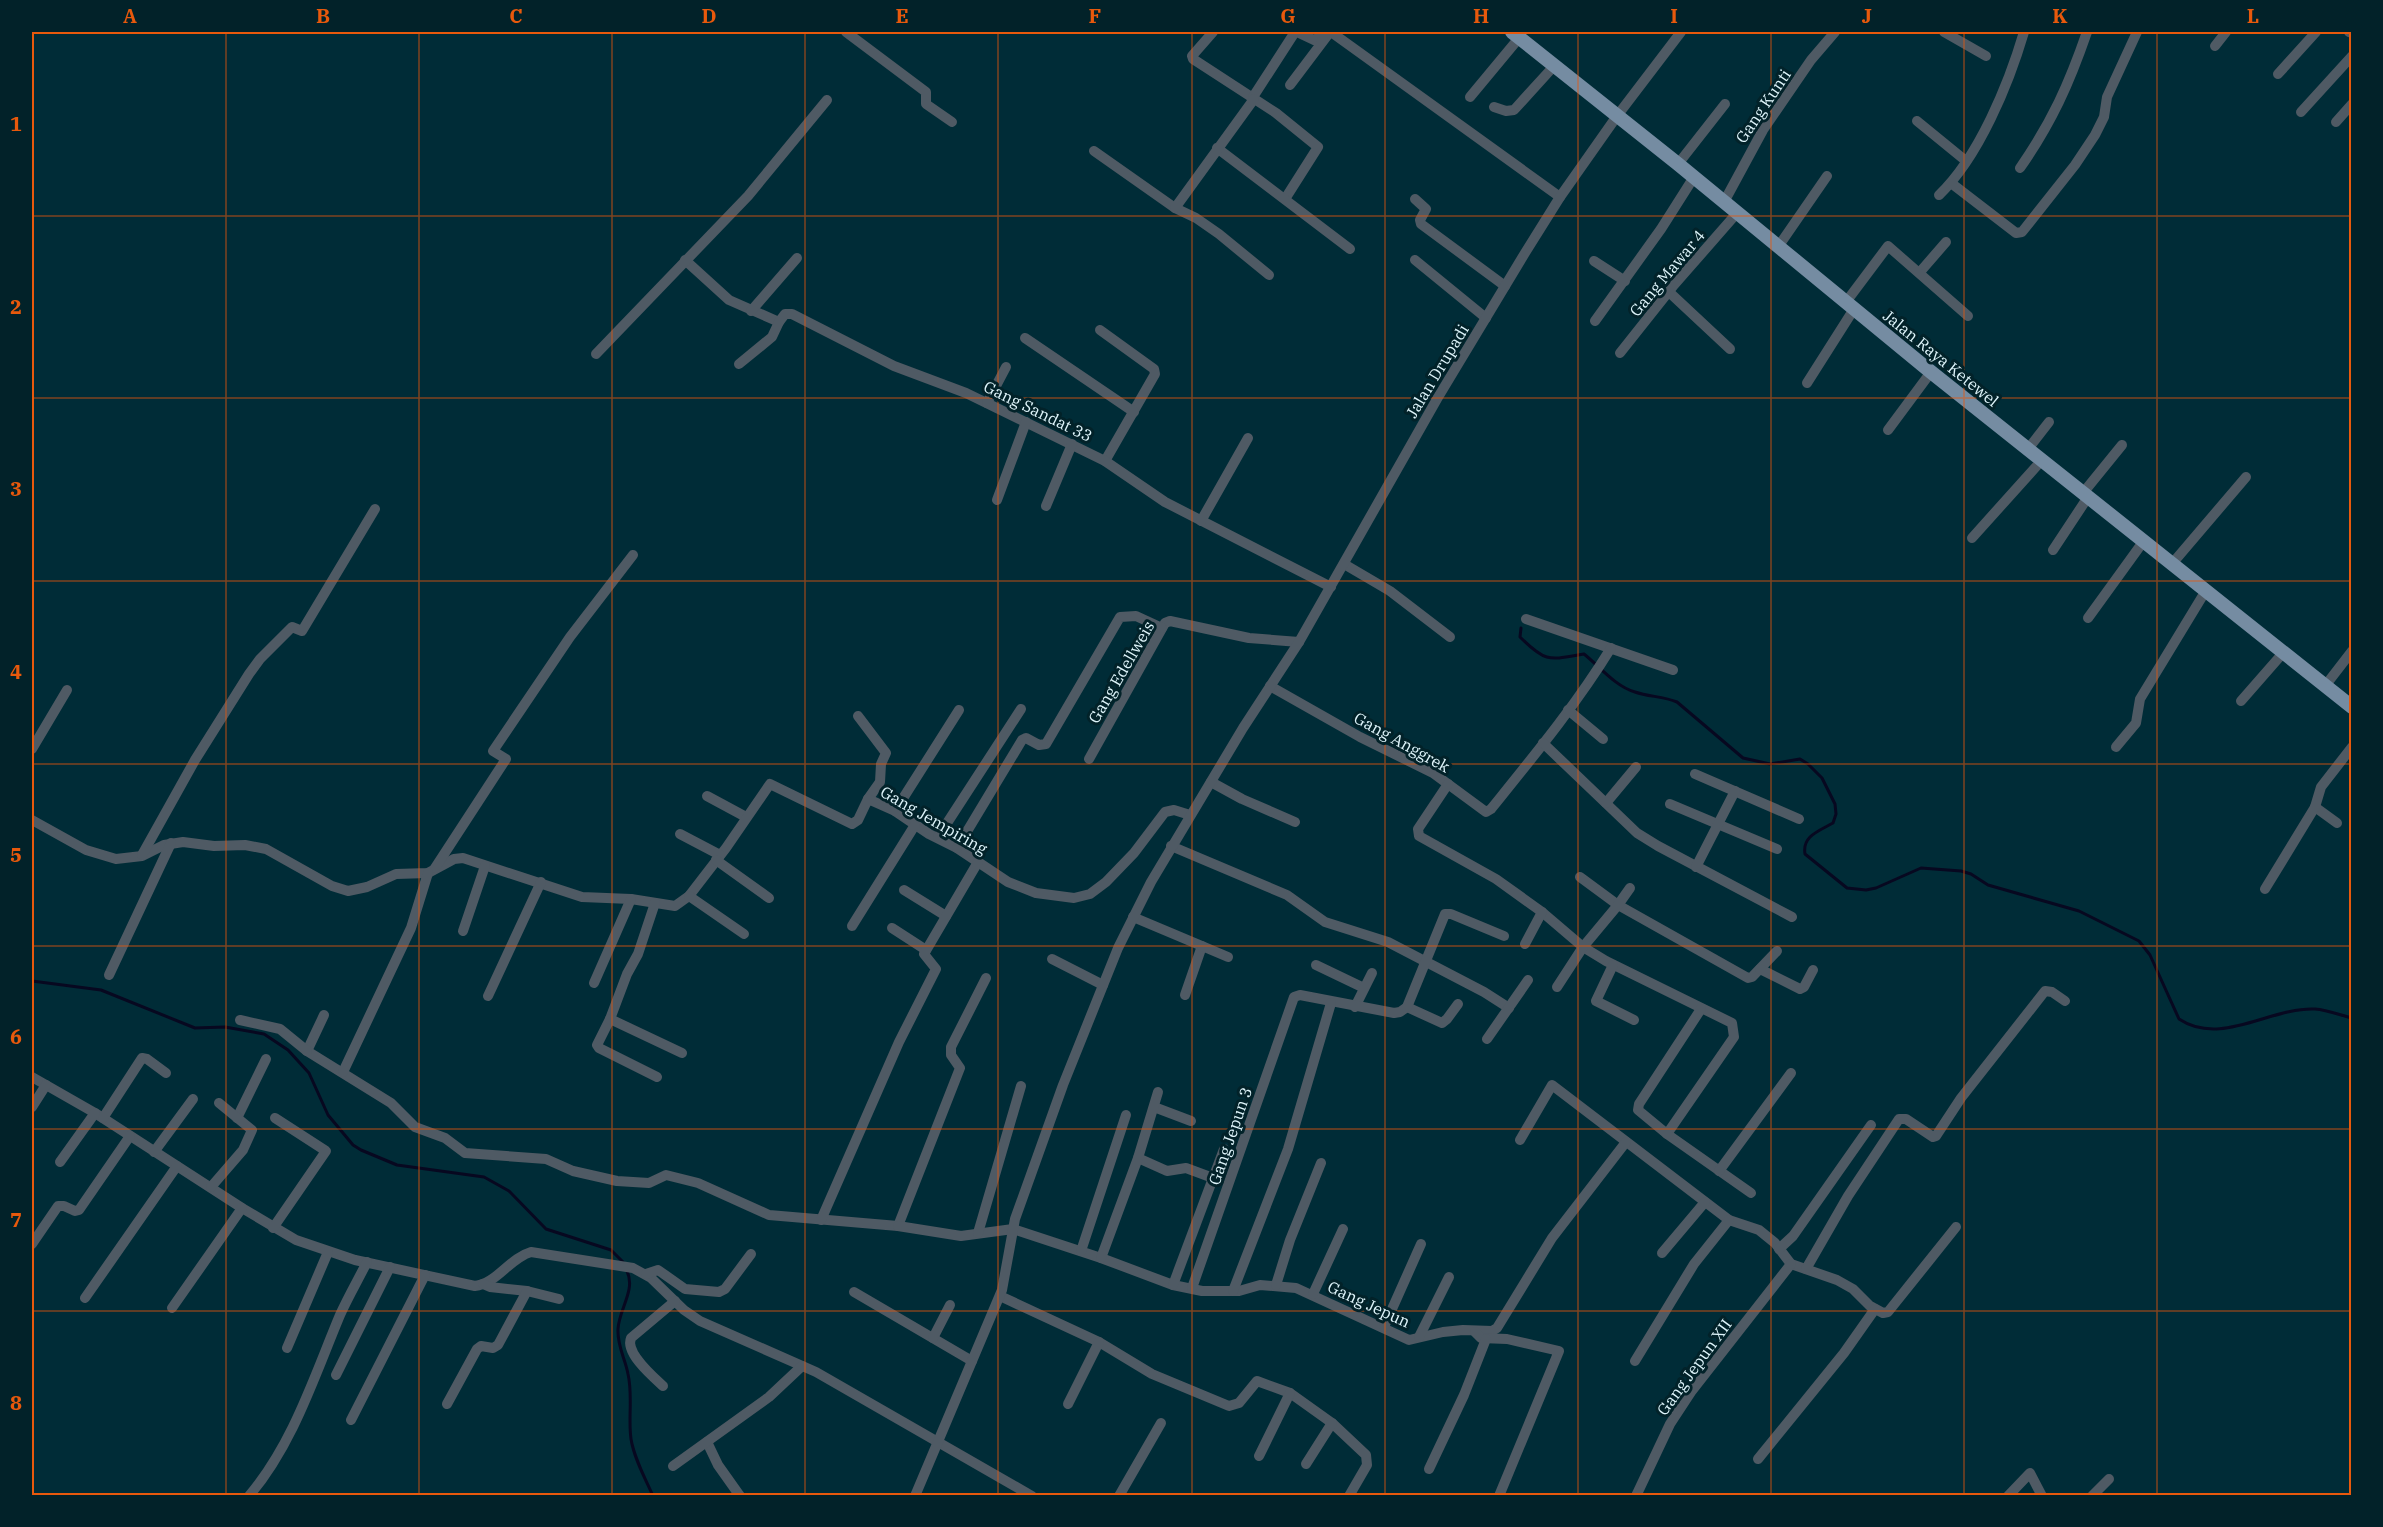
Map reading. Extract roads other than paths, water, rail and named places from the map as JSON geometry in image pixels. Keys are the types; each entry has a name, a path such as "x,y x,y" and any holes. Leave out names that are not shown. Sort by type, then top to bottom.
{"main road":[{"name":"Jalan Raya Ketewel","path":"1515,35 1678,164 2171,565 2352,707"}],"street":[{"path":"846,32 926,92 926,104 952,122"},
{"path":"1213,32 1192,56 1193,59 1276,113 1318,147 1285,199"},
{"path":"1175,208 1253,98 1296,32 1314,40 1330,32"},
{"path":"1290,85 1330,32"},
{"path":"1330,32 1560,197"},
{"name":"Jalan Drupadi","path":"915,1496 1000,1296 1006,1275 1013,1229 1039,1147 1103,985 1133,917 1171,846 1297,645 1437,399 1560,197 1617,116 1681,32"},
{"path":"1944,32 1986,56"},
{"path":"1939,195 1951,183 1966,161 2010,76 2025,32"},
{"path":"2020,168 2050,123 2062,100 2087,32"},
{"path":"1951,183 2016,233 2022,232 2075,165 2102,123 2107,97 2137,32"},
{"path":"2215,46 2226,32"},
{"path":"2278,74 2316,32"},
{"name":"Gang Kunti","path":"1724,202 1763,130 1831,33"},
{"path":"1470,97 1515,35"},
{"path":"2301,112 2352,56"},
{"path":"1494,107 1514,110 1554,66"},
{"path":"596,354 748,196 827,100"},
{"path":"1678,164 1725,104"},
{"path":"2336,122 2352,104"},
{"path":"1917,121 1966,161"},
{"path":"1217,148 1350,249"},
{"path":"1094,151 1175,208 1196,218 1220,234 1269,275"},
{"path":"1778,247 1827,176"},
{"path":"1595,321 1661,229 1694,177"},
{"path":"1415,199 1426,209 1420,220 1421,224 1505,286"},
{"name":"Gang Mawar 4","path":"1620,353 1737,213"},
{"path":"1920,272 1946,242"},
{"path":"1807,382 1886,247 1920,272 1968,316"},
{"path":"752,311 797,258"},
{"path":"685,260 729,300 779,322 772,337 739,364"},
{"path":"1415,260 1486,318"},
{"path":"1594,261 1625,281"},
{"path":"1669,292 1730,349"},
{"name":"Gang Sandat 33","path":"779,322 785,314 792,314 894,366 987,403 1105,461 1165,502 1331,587"},
{"path":"1100,330 1154,369 1155,376 1105,461"},
{"path":"1025,338 1134,412"},
{"path":"987,403 1006,368"},
{"path":"1888,430 1931,372"},
{"path":"997,500 1026,422"},
{"path":"2028,449 2049,422"},
{"path":"1201,521 1248,438"},
{"path":"1046,506 1072,444"},
{"path":"2053,550 2086,495 2122,445"},
{"path":"1972,538 2042,460"},
{"path":"2171,565 2246,477"},
{"path":"142,855 195,760 249,674 260,659 292,627 302,632 375,509"},
{"path":"2088,618 2143,542"},
{"path":"343,1072 411,928 430,872 506,759 493,751 570,637 633,555"},
{"path":"1344,564 1390,591 1450,637"},
{"path":"2116,747 2136,723 2140,699 2205,592"},
{"path":"957,848 1022,740 1026,738 1039,745 1046,744 1120,617 1136,616 1162,628"},
{"path":"1526,619 1673,670"},
{"name":"Gang Edellweis","path":"1089,759 1165,623 1170,621 1249,638 1297,645"},
{"name":"Gang Anggrek","path":"1270,686 1360,737 1433,773 1484,812 1490,811 1543,743 1611,648"},
{"path":"2325,686 2352,651"},
{"path":"2241,701 2283,653"},
{"path":"32,750 68,690"},
{"path":"938,837 1022,709"},
{"path":"895,811 959,710"},
{"path":"1568,710 1603,739"},
{"path":"858,717 886,753 880,764 880,782 868,799"},
{"path":"1543,743 1637,833 1792,917"},
{"path":"2265,889 2315,807 2321,787 2352,747"},
{"path":"1606,803 1636,767"},
{"path":"1695,774 1799,819"},
{"path":"1211,782 1242,799 1295,822"},
{"name":"Gang Jempiring","path":"689,896 770,784 852,824 858,820 868,799 895,811 1008,882 1036,893 1074,898 1090,894 1107,882 1134,853 1165,812 1174,810 1190,815"},
{"path":"1448,784 1418,828 1419,836 1496,879 1542,912 1583,946 1613,965 1732,1023 1734,1037 1667,1134"},
{"path":"1696,867 1735,791"},
{"path":"707,796 746,817"},
{"path":"1670,804 1777,849"},
{"path":"2315,807 2337,823"},
{"path":"32,820 86,850 116,859 142,855 171,843 183,842 214,846 245,845 266,849 342,891 358,890 396,874 430,872 463,858 587,898 631,898 675,906 689,896 744,934"},
{"path":"852,926 915,825"},
{"path":"680,834 718,858 769,898"},
{"path":"109,975 171,843"},
{"path":"1171,846 1287,895 1325,922 1388,942 1484,992 1509,1008"},
{"path":"821,1220 899,1042 936,969 935,965 925,956 926,950 978,862"},
{"path":"463,931 485,866"},
{"path":"1580,877 1618,905 1748,978 1777,951"},
{"path":"488,996 541,882"},
{"path":"1557,987 1583,946 1630,888"},
{"path":"904,890 946,916"},
{"path":"594,983 631,898"},
{"path":"655,903 638,954 622,985 597,1047 657,1077"},
{"path":"1526,944 1542,912"},
{"path":"1233,1291 1287,1149 1331,1003 1394,1013 1407,1007 1424,962 1447,913 1504,936"},
{"path":"1133,917 1228,957"},
{"path":"892,928 926,950"},
{"path":"1185,995 1202,946"},
{"path":"1052,959 1103,985"},
{"path":"1316,965 1364,988"},
{"path":"1613,965 1596,1001 1634,1020"},
{"path":"1760,969 1802,989 1813,970"},
{"path":"1355,1007 1372,973"},
{"path":"898,1226 960,1068 951,1054 951,1047 986,978"},
{"path":"1487,1039 1528,980"},
{"path":"1806,1269 1848,1196 1899,1119 1906,1119 1935,1137 1961,1098 2045,991 2052,992 2065,1001"},
{"name":"Gang Jepun 3","path":"1192,1288 1296,995 1331,1003"},
{"path":"1407,1007 1442,1023 1458,1004"},
{"path":"1701,1009 1637,1107 1641,1115 1751,1193"},
{"path":"306,1051 324,1015"},
{"path":"610,1019 682,1053"},
{"path":"240,1020 280,1029 306,1051 391,1103 415,1127 444,1138 465,1153 546,1159 573,1171 617,1181 649,1183 666,1175 698,1183 768,1215 898,1226 961,1236 1013,1229"},
{"path":"60,1162 99,1116 142,1058 147,1059 166,1073"},
{"path":"237,1118 266,1059"},
{"path":"1719,1171 1791,1073"},
{"path":"32,1077 99,1116 273,1228 328,1252 474,1286 483,1284 521,1256 531,1252 621,1265 646,1274 700,1321 833,1382 1027,1494"},
{"path":"32,1107 46,1085"},
{"path":"1520,1140 1552,1085 1729,1220 1759,1230 1775,1243 1791,1264 1845,1284 1875,1308 1884,1312 1888,1312 1956,1227"},
{"path":"978,1233 1021,1086"},
{"path":"1101,1258 1138,1158 1158,1092"},
{"path":"154,1152 193,1099"},
{"path":"211,1187 243,1150 251,1134 251,1128 219,1103"},
{"path":"1154,1107 1191,1121"},
{"path":"1081,1251 1126,1115"},
{"path":"273,1228 326,1151 275,1118"},
{"path":"1779,1249 1793,1236 1870,1125"},
{"path":"32,1244 58,1206 79,1210 130,1136"},
{"name":"Gang Jepun","path":"1013,1229 1173,1285 1209,1292 1233,1291 1260,1285 1296,1288 1409,1340 1463,1330 1492,1331 1497,1328 1552,1238 1626,1142"},
{"path":"1173,1285 1224,1149"},
{"path":"1138,1158 1167,1171 1186,1168 1214,1178"},
{"path":"1276,1285 1290,1240 1321,1163"},
{"path":"85,1298 177,1166"},
{"path":"1662,1253 1705,1202"},
{"path":"172,1308 242,1208"},
{"path":"1635,1361 1694,1264 1729,1220"},
{"path":"1313,1294 1343,1229"},
{"path":"1384,1328 1421,1244"},
{"path":"287,1348 328,1252"},
{"path":"646,1274 658,1270 683,1288 719,1292 725,1289 751,1254"},
{"path":"249,1496 288,1437 310,1392 341,1313 367,1262"},
{"name":"Gang Jepun XII","path":"1636,1496 1670,1424 1691,1392 1791,1264"},
{"path":"336,1375 390,1267"},
{"path":"351,1420 425,1275"},
{"path":"1419,1337 1449,1277"},
{"path":"483,1284 560,1299"},
{"path":"447,1404 477,1349 481,1346 493,1348 498,1346 527,1291"},
{"path":"854,1292 972,1361"},
{"path":"1000,1296 1099,1342 1152,1374 1229,1406 1239,1403 1257,1381 1290,1394 1332,1423 1368,1459 1367,1465 1348,1496"},
{"path":"663,1386 642,1366 629,1342 675,1301"},
{"path":"933,1338 950,1305"},
{"path":"1758,1459 1844,1353 1875,1308"},
{"path":"1475,1331 1480,1338 1507,1339 1559,1351 1499,1496"},
{"path":"1429,1469 1464,1395 1486,1339"},
{"path":"1068,1404 1099,1342"},
{"path":"673,1466 768,1397 802,1366"},
{"path":"1258,1456 1290,1394"},
{"path":"1119,1496 1161,1423"},
{"path":"1306,1464 1332,1423"},
{"path":"707,1442 718,1465 740,1496"},
{"path":"2008,1496 2030,1473 2042,1496"},
{"path":"2092,1496 2109,1479"}],"waterway":[{"path":"1521,628 1520,637 1542,655 1549,658 1563,658 1584,654 1614,681 1628,689 1677,702 1743,758 1770,764 1800,759 1808,764 1822,778 1835,804 1836,814 1833,823 1809,838 1805,854 1847,888 1866,890 1876,888 1921,868 1961,871 1971,874 1988,885 2079,911 2139,941 2150,955 2179,1019 2195,1027 2229,1028 2298,1010 2315,1009 2352,1018"},
{"path":"32,981 101,990 195,1028 225,1027 264,1034 288,1050 309,1073 328,1115 353,1145 397,1165 484,1177 509,1191 546,1229 611,1250 623,1262"},
{"path":"627,1271 630,1285 619,1322 618,1335 629,1382 632,1446 653,1496"}]}
